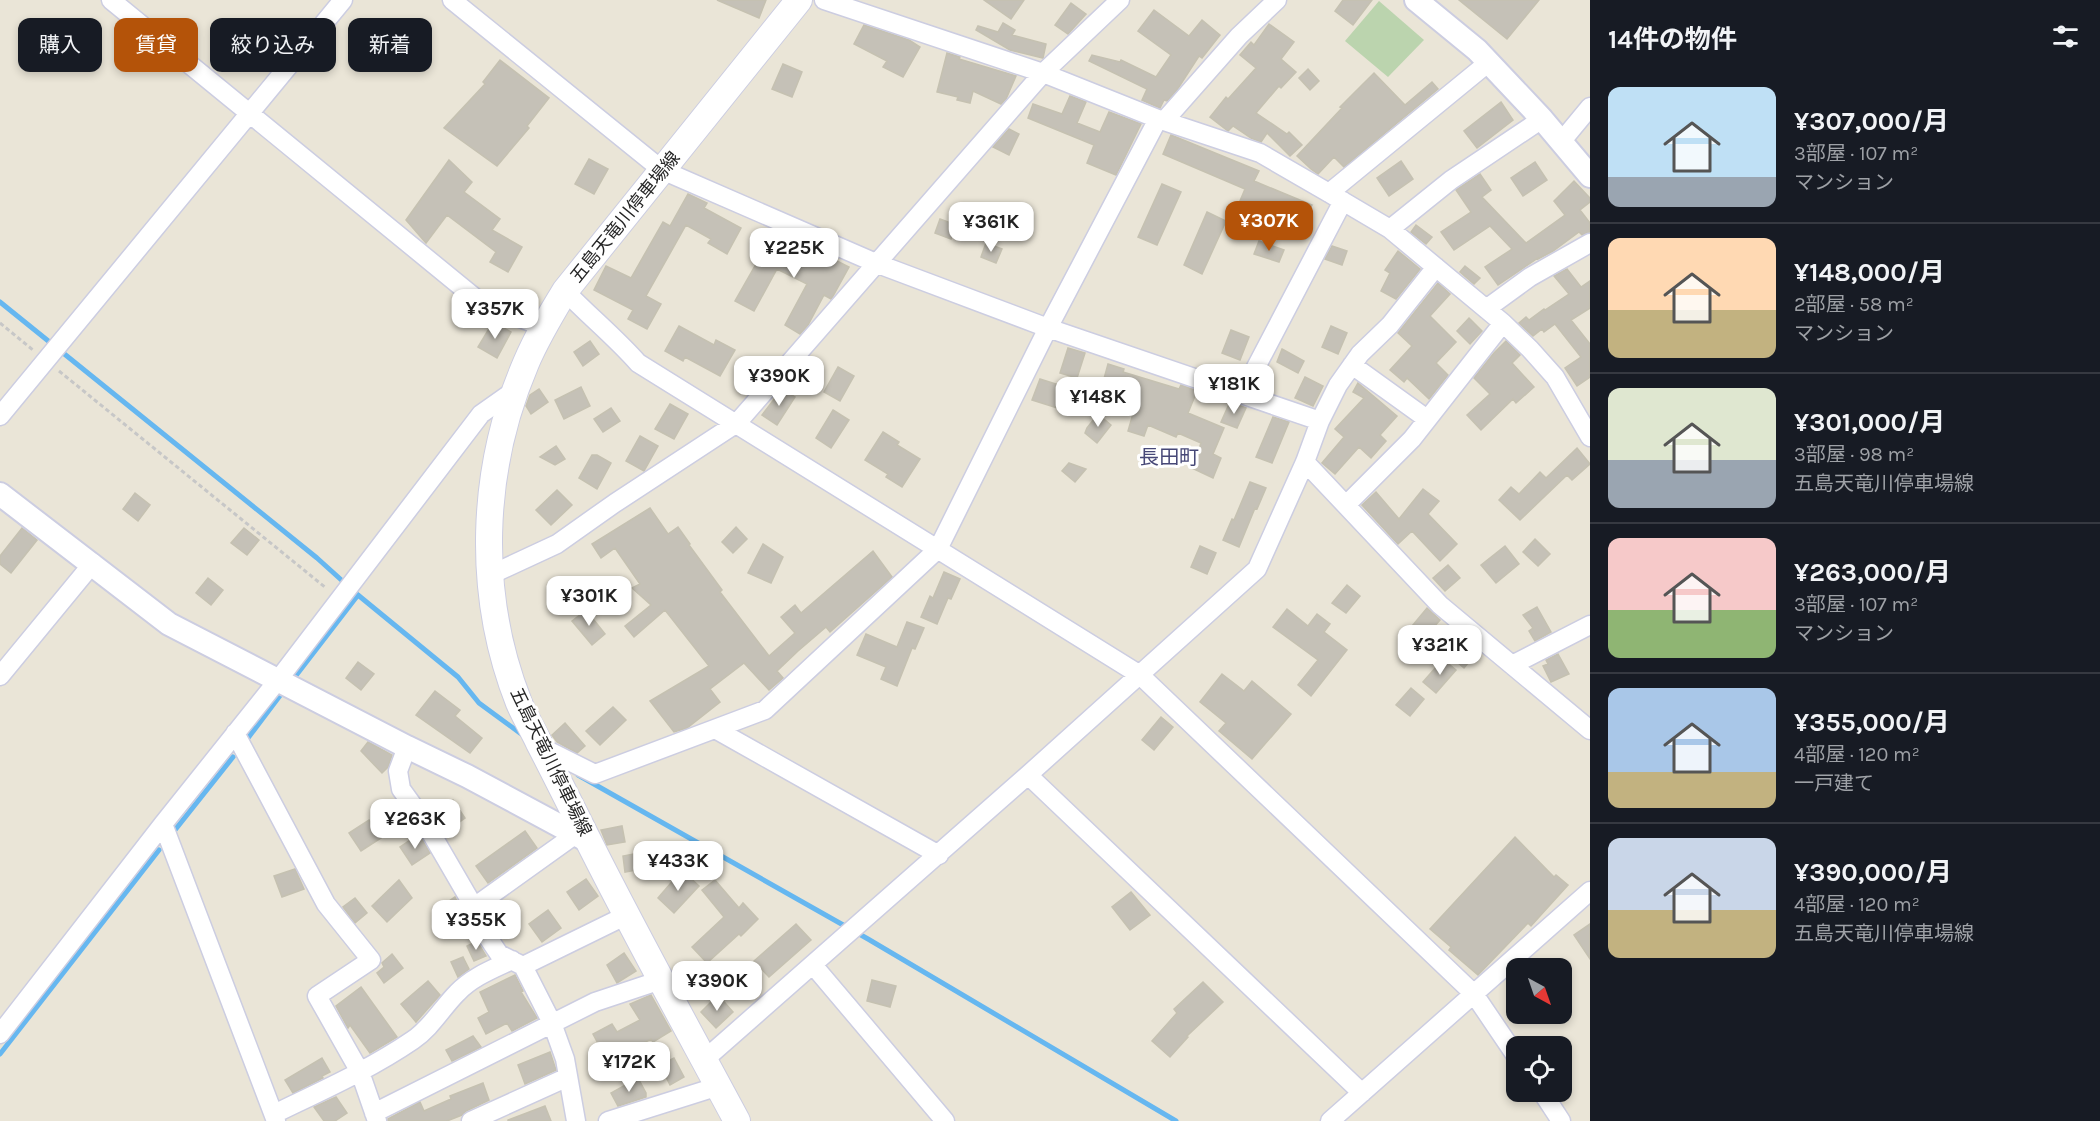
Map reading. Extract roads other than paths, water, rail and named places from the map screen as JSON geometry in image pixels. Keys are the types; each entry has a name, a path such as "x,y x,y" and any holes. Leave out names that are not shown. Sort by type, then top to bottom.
{"main road":[{"name":"五島天竜川停車場線","path":"737,1121 627,915 582,837 568,801 519,703 503,652 488,576 487,538 498,453 515,390 543,327 565,291 800,0"}],"street":[{"path":"111,0 480,302 543,327"},
{"path":"0,416 343,0"},
{"path":"452,0 662,170 878,264 1048,328 1320,421"},
{"path":"824,0 1043,73 1161,120 1260,153 1390,229 1503,323 1555,377 1590,437"},
{"path":"488,576 557,544 615,503 738,423 1043,73 1119,0"},
{"path":"544,753 595,774 765,710 938,549 1048,328 1161,120 1239,36 1277,0"},
{"path":"1416,0 1489,62 1542,119 1590,176"},
{"path":"1242,394 1336,197 1489,62"},
{"path":"1561,142 1590,107"},
{"path":"1390,229 1451,180 1542,119"},
{"path":"1486,309 1530,277 1590,243"},
{"path":"704,1060 939,855 1257,568 1305,462 1320,421 1338,385 1360,354 1390,325 1436,267"},
{"path":"565,291 585,312 616,338 638,363 738,423 1140,675 1474,994 1506,1041"},
{"path":"1346,505 1412,439 1503,323"},
{"path":"1352,365 1427,419"},
{"path":"0,1034 236,733 285,684 341,597 481,414 515,390"},
{"path":"1305,462 1440,605 1590,730"},
{"path":"0,494 170,624 582,837 474,907"},
{"path":"0,676 93,563"},
{"path":"1512,665 1590,625"},
{"path":"715,729 939,855"},
{"path":"236,733 326,904 371,960 316,996 360,1072 375,1117 595,1002 661,980"},
{"path":"406,747 398,771 401,789 424,820 474,907 475,918 499,954 518,963 552,1023 565,1059 576,1121"},
{"path":"1028,775 1362,1093"},
{"path":"163,824 275,1118 414,1040 457,992 473,978 518,963 627,915"},
{"path":"1330,1121 1590,891"},
{"path":"813,965 945,1121"},
{"path":"471,1121 568,1077"},
{"path":"608,1121 719,1086"},
{"path":"1549,1102 1562,1121"}],"waterway":[{"path":"0,302 317,558 358,595 458,677 479,703 524,736"},
{"path":"291,682 358,595"},
{"path":"245,742 285,689"},
{"path":"175,830 233,757"},
{"path":"578,775 868,939 1176,1121"},
{"path":"0,1054 159,850"}],"district":[{"name":"長田町","path":"1169,457"}]}
